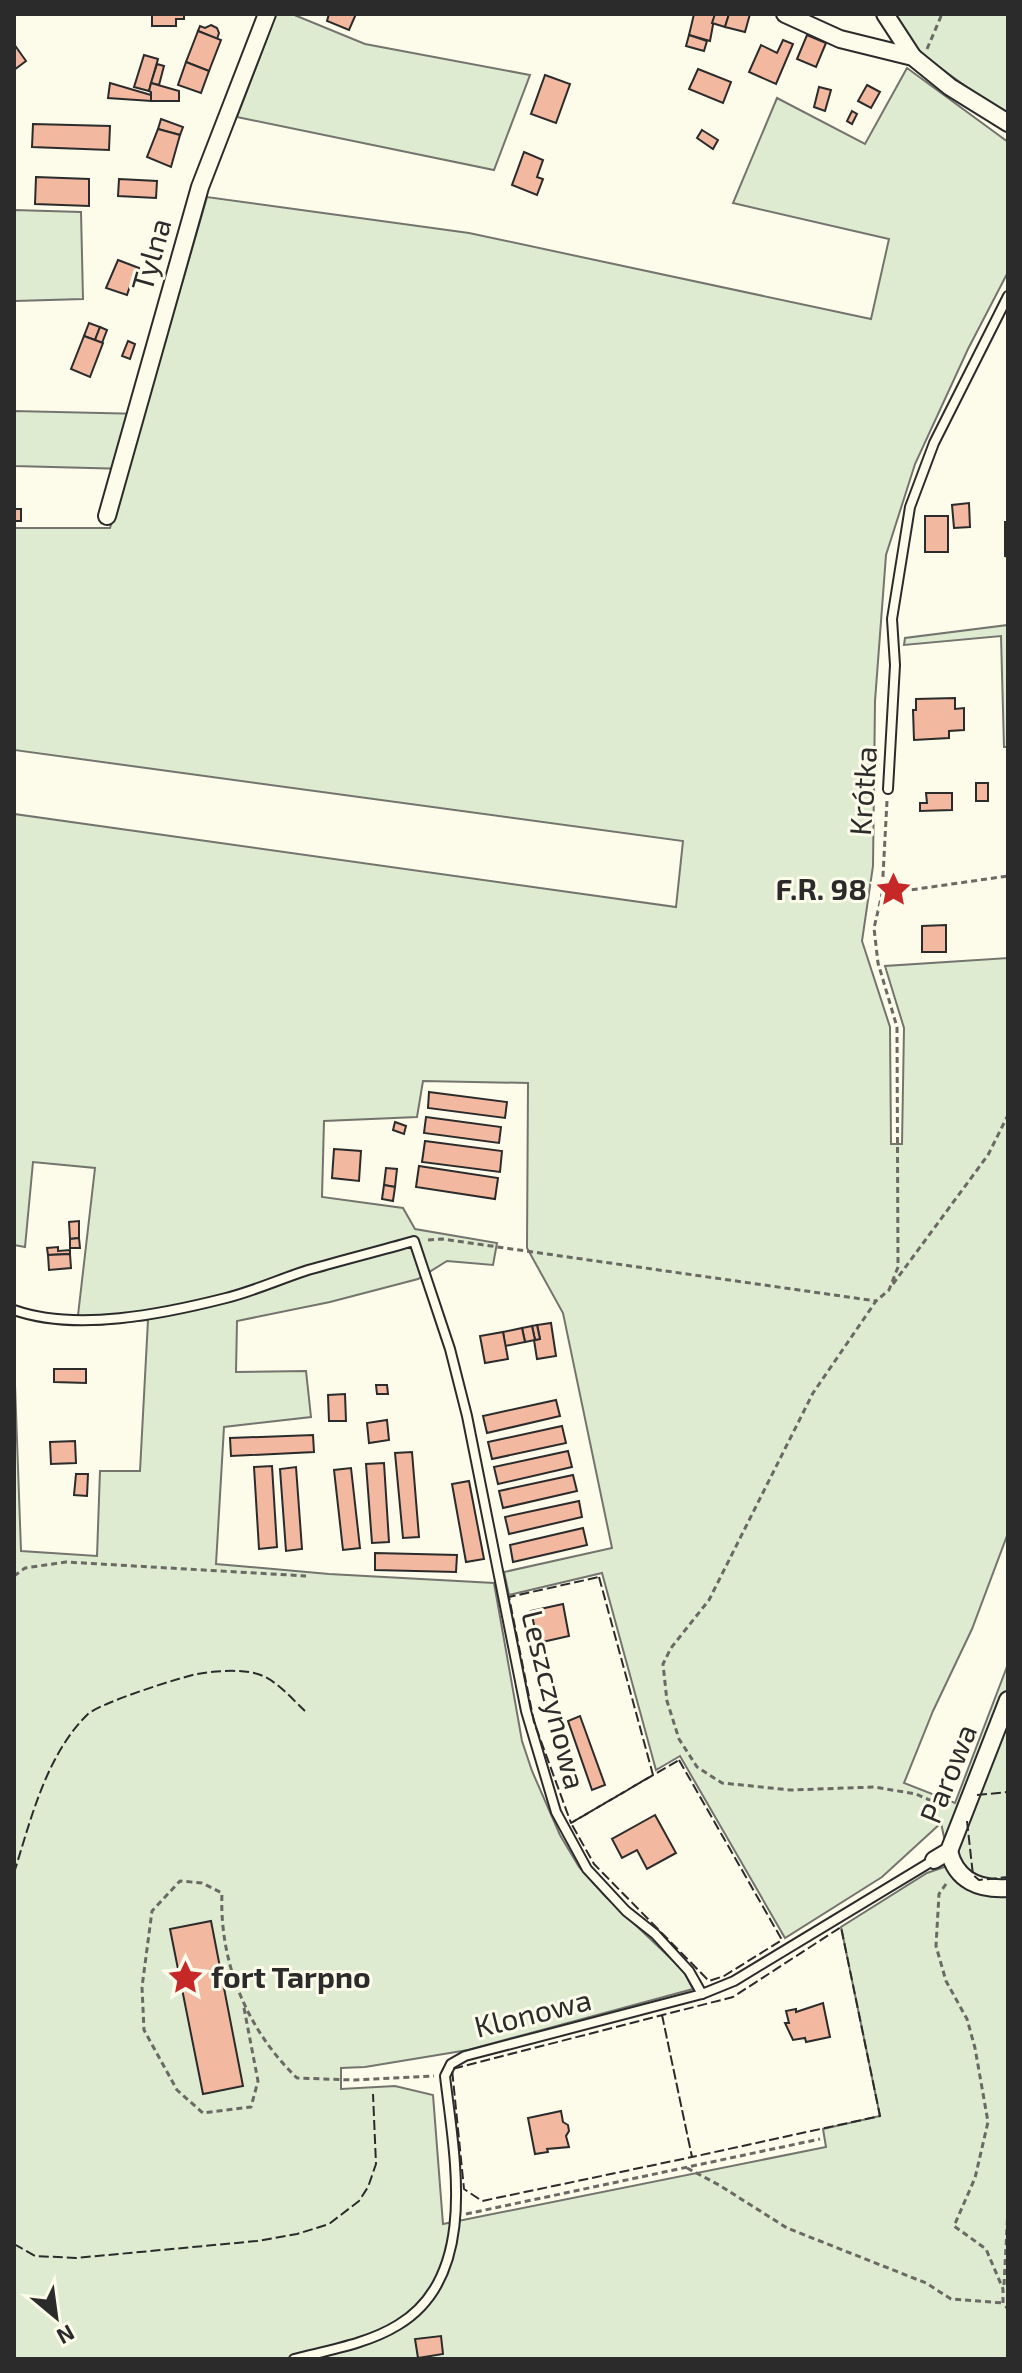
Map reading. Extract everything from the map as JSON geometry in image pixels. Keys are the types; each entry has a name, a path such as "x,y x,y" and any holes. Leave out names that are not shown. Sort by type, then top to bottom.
{"street":[{"name":"Tylna","path":"107,516 200,187 267,14"},
{"path":"785,14 840,39 917,60"},
{"path":"885,14 917,60 950,87 1008,123"},
{"name":"Parowa","path":"945,1859 1008,1700"},
{"path":"945,1859 966,1879 980,1887 1008,1888"}],"lane":[{"name":"Krótka","path":"888,789 895,665 892,619 910,507 934,443 1008,296"},
{"path":"14,1310 27,1315 99,1321 151,1313 228,1298 305,1271 414,1241"},
{"name":"Leszczynowa","path":"414,1241 450,1349 467,1416 526,1711 556,1812 587,1869 626,1911 655,1934 689,1971 702,1994"},
{"name":"Klonowa","path":"445,2076 451,2064 465,2056 702,1994 734,1981 945,1859"},
{"path":"294,2359 369,2340 399,2325 424,2305 442,2280 451,2250 457,2183 445,2076"}],"path":[{"path":"917,60 942,14"},
{"name":"Krótka","path":"888,789 882,894 874,928 878,963 897,1027 898,1267 889,1290"},
{"path":"882,894 1008,876"},
{"path":"962,1814 916,1794 874,1787 791,1790 722,1783 697,1767 679,1739 667,1701 663,1664 671,1648 709,1600 813,1393 876,1301 889,1290 988,1155 1008,1115"},
{"path":"414,1241 442,1239 876,1301"},
{"path":"14,1576 25,1568 66,1562 306,1576"},
{"path":"945,1859 949,1879 939,1894 936,1946 946,1981 967,2019 988,2122 975,2178 954,2226 986,2249 1003,2289"},
{"path":"244,2008 258,2081 251,2107 203,2113 177,2090 144,2030 142,1987 152,1911 180,1881 202,1883 222,1893 221,1923 235,1984 244,2008 281,2063 297,2078 354,2080 445,2076"},
{"path":"455,2217 820,2139"},
{"path":"686,2168 787,2228 926,2283 951,2299 1003,2303"},
{"path":"1008,2209 1003,2289 1003,2303 1008,2309"}],"green space":[{"path":"276,14 292,14 365,44 530,75 494,170 237,117"},
{"path":"894,14 1008,14 1008,117 917,51"},
{"path":"907,68 1008,142 1008,272 968,349 915,464 886,555 875,701 873,866 862,941 890,1027 891,1144 902,1144 904,1028 885,966 1008,958 1008,1533 972,1629 933,1711 904,1783 955,1803 1008,1664 1008,2359 14,2359 14,1357 21,1551 97,1556 100,1471 140,1471 148,1320 77,1324 95,1168 33,1162 25,1247 14,1245 14,814 676,907 683,841 14,750 14,528 110,528 128,469 14,466 14,411 144,414 207,197 469,233 871,319 889,239 733,203 777,98 865,144","holes":["423,1081 528,1083 527,1248 563,1313 612,1548 504,1572 509,1595 602,1573 656,1770 680,1756 785,1938 882,1877 941,1823 950,1865 927,1873 841,1927 880,2116 823,2129 826,2147 443,2224 433,2095 395,2086 341,2089 341,2068 468,2050 693,1989 683,1970 579,1867 560,1835 522,1741 494,1583 216,1564 224,1427 311,1417 306,1371 236,1372 237,1321 330,1302 418,1279 447,1261 493,1265 497,1243 415,1229 403,1208 322,1197 324,1121 417,1117"]},
{"path":"14,210 81,212 83,299 15,301 14,309"},
{"path":"1008,625 1008,747 1004,747 1001,636 904,645 905,638"}],"building":[{"path":"152,14 184,14 184,19 176,19 176,26 152,26"},
{"path":"329,14 356,14 349,30 327,21"},
{"path":"694,14 715,14 710,41 689,35"},
{"path":"715,14 729,14 725,27 712,23"},
{"path":"729,14 750,14 745,32 725,27"},
{"path":"211,25 217,28 217,39 198,31 200,26 205,28"},
{"path":"198,31 221,40 209,71 186,62"},
{"path":"689,35 707,41 704,51 686,46"},
{"path":"807,35 826,43 816,67 797,59"},
{"path":"783,40 793,44 776,84 749,72 761,45 777,53"},
{"path":"14,44 26,61 14,70"},
{"path":"144,55 158,59 149,91 134,87"},
{"path":"186,62 209,71 201,93 178,85"},
{"path":"157,64 164,66 159,85 151,83"},
{"path":"698,69 731,82 723,103 689,89"},
{"path":"545,75 570,84 556,123 531,114"},
{"path":"110,83 151,95 151,101 108,98"},
{"path":"151,83 179,91 179,101 151,101"},
{"path":"867,85 880,92 871,108 858,101"},
{"path":"819,87 831,90 825,111 814,107"},
{"path":"852,111 857,114 852,124 847,121"},
{"path":"161,119 183,127 180,135 158,129"},
{"path":"33,124 110,126 109,150 32,147"},
{"path":"158,129 180,135 171,167 147,157"},
{"path":"702,130 718,140 713,149 697,138"},
{"path":"524,152 543,160 537,177 543,179 537,195 512,185"},
{"path":"36,177 89,179 89,206 35,204"},
{"path":"119,179 157,181 156,198 118,196"},
{"path":"118,260 139,268 138,282 134,281 127,295 106,288"},
{"path":"89,323 100,327 95,340 84,336"},
{"path":"100,327 107,330 102,343 95,340"},
{"path":"84,336 103,343 90,377 71,369"},
{"path":"128,341 135,344 130,359 122,356"},
{"path":"969,503 970,527 954,528 952,505"},
{"path":"14,509 21,509 21,521 14,521"},
{"path":"925,516 948,516 948,552 925,552"},
{"path":"1005,522 1008,522 1008,557 1005,556"},
{"path":"955,698 955,709 964,708 964,730 949,731 949,738 914,740 913,710 916,710 916,699"},
{"path":"976,783 988,783 988,801 976,801"},
{"path":"926,793 952,793 952,810 920,811 920,803 927,803"},
{"path":"946,925 946,952 922,952 922,926"},
{"path":"429,1092 507,1102 505,1118 428,1108"},
{"path":"426,1117 501,1127 499,1143 424,1133"},
{"path":"395,1122 406,1126 404,1134 393,1130"},
{"path":"425,1141 502,1151 500,1172 422,1162"},
{"path":"334,1149 361,1151 359,1181 332,1178"},
{"path":"419,1166 498,1178 495,1199 416,1187"},
{"path":"386,1168 397,1169 395,1187 384,1185"},
{"path":"384,1185 395,1187 393,1201 382,1199"},
{"path":"79,1221 79,1238 70,1239 69,1222"},
{"path":"79,1238 80,1248 70,1248 70,1239"},
{"path":"58,1247 58,1251 70,1250 70,1254 48,1255 47,1248"},
{"path":"70,1254 71,1268 49,1270 48,1255"},
{"path":"551,1323 556,1356 537,1359 534,1340 540,1339 537,1325"},
{"path":"537,1325 540,1339 535,1340 532,1326"},
{"path":"532,1326 535,1340 525,1342 522,1328"},
{"path":"522,1328 525,1342 505,1346 503,1332"},
{"path":"503,1332 508,1359 485,1363 480,1336"},
{"path":"54,1369 86,1369 86,1383 54,1382"},
{"path":"376,1385 387,1385 388,1394 377,1394"},
{"path":"345,1394 346,1421 329,1421 328,1395"},
{"path":"556,1400 560,1416 487,1433 483,1416"},
{"path":"387,1420 389,1440 369,1443 367,1423"},
{"path":"562,1426 566,1443 492,1459 488,1442"},
{"path":"313,1435 314,1452 231,1456 230,1438"},
{"path":"75,1441 76,1463 51,1464 50,1442"},
{"path":"568,1451 572,1467 498,1484 494,1467"},
{"path":"412,1452 419,1537 403,1538 395,1453"},
{"path":"384,1463 389,1542 372,1543 366,1464"},
{"path":"272,1466 277,1547 259,1549 254,1467"},
{"path":"296,1467 302,1549 286,1551 280,1469"},
{"path":"351,1468 360,1548 343,1550 334,1470"},
{"path":"76,1474 88,1474 87,1496 74,1495"},
{"path":"573,1475 577,1491 503,1508 499,1491"},
{"path":"469,1481 484,1559 466,1562 452,1484"},
{"path":"579,1501 582,1517 509,1534 505,1517"},
{"path":"583,1528 587,1545 513,1562 510,1545"},
{"path":"375,1553 457,1555 456,1572 375,1570"},
{"path":"563,1604 569,1636 538,1643 531,1611"},
{"path":"580,1716 605,1785 592,1790 568,1721"},
{"path":"655,1815 676,1853 647,1869 637,1850 622,1858 612,1839"},
{"path":"211,1921 243,2086 203,2094 170,1929"},
{"path":"823,2003 830,2037 806,2042 805,2038 793,2040 785,2023 789,2023 786,2011 796,2009 796,2012"},
{"path":"561,2111 563,2122 568,2125 566,2136 569,2147 547,2149 548,2152 535,2154 528,2118"},
{"path":"441,2336 443,2354 418,2358 415,2339"}],"fence":[{"path":"599,1577 653,1775 571,1823 534,1722 509,1597 599,1577"},
{"path":"14,1873 51,1768 73,1730 95,1709 187,1676 230,1671 256,1673 269,1679 305,1711"},
{"path":"679,1760 782,1940 724,1976 709,1981 594,1864 571,1823 679,1760"},
{"path":"977,1795 1008,1792"},
{"path":"967,1821 973,1875 979,1880 1008,1877"},
{"path":"662,2015 692,2157 482,2201 464,2189 452,2069 733,1997 841,1927 880,2116 692,2157 662,2015"},
{"path":"14,2244 35,2256 76,2258 257,2241 329,2224 359,2201 376,2164 373,2094"}],"place":[{"name":"F.R. 98","path":"893,890"},
{"name":"fort Tarpno","path":"185,1978"}]}
